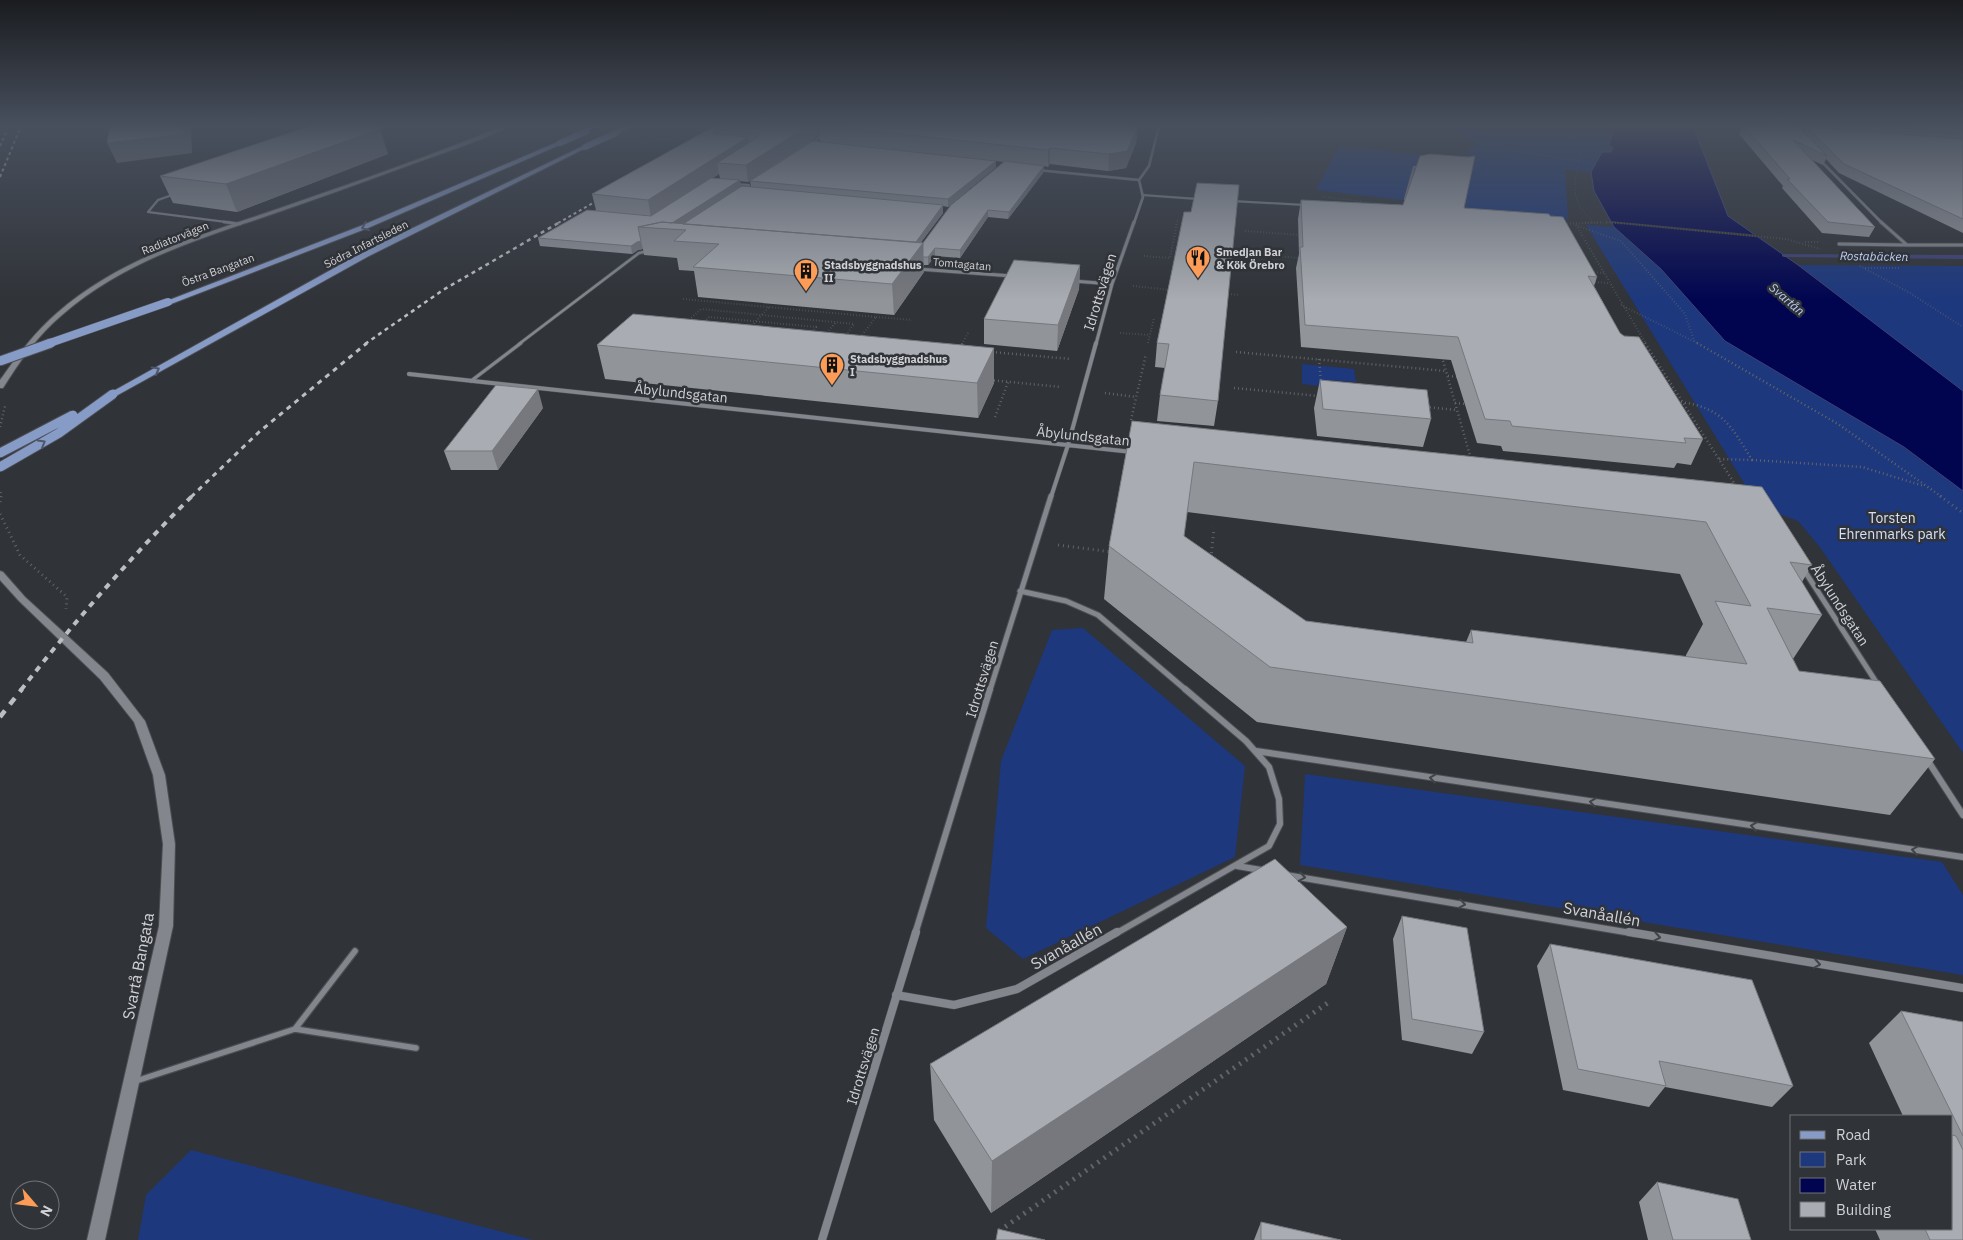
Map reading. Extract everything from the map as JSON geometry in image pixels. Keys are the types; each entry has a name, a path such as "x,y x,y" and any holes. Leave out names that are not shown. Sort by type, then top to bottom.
{"main road":[{"name":"Östra Bangatan","path":"0,361 242,276 467,184"},
{"name":"Södra Infartsleden","path":"113,394 301,288 508,184"},
{"path":"0,354 157,299 302,252"},
{"path":"0,453 113,394"},
{"path":"0,468 59,433 113,394"}],"street":[{"name":"Radiatorvägen","path":"0,386 16,360 44,328 84,295 144,262 240,224 352,184"},
{"path":"742,190 752,184"},
{"name":"Idrottsvägen","path":"822,1240 1020,591 1068,444 1112,284 1139,207 1142,195 1140,184"},
{"path":"1843,184 1890,232 1907,245"},
{"path":"1839,244 1963,245"},
{"name":"Tomtagatan","path":"916,269 1017,277"},
{"path":"1068,281 1112,284"},
{"name":"Åbylundsgatan","path":"409,374 1139,452"},
{"name":"Åbylundsgatan","path":"1799,563 1882,691"},
{"name":"Svartå Bangata","path":"0,574 22,599 104,676 139,721 159,775 170,844 166,926 96,1240"},
{"name":"Svanåallén","path":"896,995 954,1005 1017,989 1237,866 1269,846 1280,824 1279,800 1269,767 1246,741 1098,615 1066,601 1020,591"},
{"path":"1256,751 1963,857"},
{"path":"1925,756 1963,815"},
{"path":"1237,866 1272,872"},
{"name":"Svanåallén","path":"1281,874 1963,988"}],"lane":[{"path":"730,184 749,186"},
{"path":"1404,206 1410,184"},
{"path":"174,194 158,200 148,212 240,224"},
{"path":"1142,195 1202,199"},
{"path":"1229,200 1312,206"},
{"path":"471,381 639,252 649,251"},
{"path":"295,1029 355,951"},
{"path":"131,1082 295,1029 416,1048"}],"path":[{"path":"1575,184 1582,213 1592,220"},
{"path":"1315,196 1404,206"},
{"path":"1124,254 1170,258 1180,210 1139,207"},
{"path":"1575,225 1592,220 1782,239 1808,244"},
{"path":"1556,223 1575,225 1621,241 1684,314 1696,343"},
{"path":"1575,225 1582,232 1621,305 1737,489"},
{"path":"1244,231 1301,235"},
{"path":"1243,254 1302,258"},
{"path":"1586,254 1594,255"},
{"path":"1864,268 1910,293 1963,327"},
{"path":"1584,272 1604,273"},
{"path":"1590,282 1609,283"},
{"path":"1112,284 1180,291"},
{"path":"1228,294 1240,296"},
{"path":"683,299 912,320"},
{"path":"1621,305 1696,343 1831,420 1963,513"},
{"path":"734,345 769,307"},
{"path":"681,328 701,309 854,324 844,338 868,340"},
{"path":"690,335 709,317 816,327 802,344"},
{"path":"859,339 876,317"},
{"path":"1148,343 1154,318"},
{"path":"822,340 836,322"},
{"path":"959,349 969,331"},
{"path":"1099,331 1150,335"},
{"path":"682,335 801,346 802,344 810,345"},
{"path":"953,348 969,350"},
{"path":"988,351 1091,361"},
{"path":"1236,352 1446,371"},
{"path":"1441,352 1472,463"},
{"path":"1131,420 1146,354"},
{"path":"1234,388 1322,396 1319,359"},
{"path":"1448,376 1467,378"},
{"path":"982,379 1066,388"},
{"path":"988,437 1008,382"},
{"path":"1673,402 1703,404 1723,415 1752,460"},
{"path":"1455,403 1475,405"},
{"path":"1419,406 1457,410"},
{"path":"1697,437 1705,438"},
{"path":"1718,459 1862,467 1927,487"},
{"path":"0,514 20,555 67,597 62,637"},
{"path":"1210,564 1214,528"},
{"path":"1036,542 1112,552"},
{"path":"1005,1234 997,1232 1329,1002"}],"green space":[{"path":"1319,184 1566,184 1568,219 1316,190"},
{"name":"Torsten Ehrenmarks park","path":"1586,225 1614,227 1661,269 1963,491 1963,753 1819,546 1798,521 1758,506"},
{"path":"1798,265 1963,266 1963,391"},
{"path":"1302,364 1354,369 1356,382 1328,380 1328,387 1302,384"},
{"path":"1083,628 1245,766 1235,857 1023,959 986,928 1001,761 1052,630"},
{"path":"1305,774 1942,862 1963,895 1963,975 1300,865"},
{"path":"191,1150 533,1240 138,1240 146,1195"}],"water":[{"name":"Svartån","path":"1593,184 1716,184 1728,216 1798,265 1963,391 1963,491 1904,447 1725,341 1661,269 1614,227 1594,191"}],"pier":[{"path":"1611,221 1760,235 1765,238 1612,223"}],"building":[{"path":"610,184 674,184 648,200 592,194"},
{"path":"702,184 734,184 672,223 662,222 638,227 641,241 631,246 538,238 587,210 651,216"},
{"path":"782,184 967,184 948,199"},
{"path":"977,184 1030,184 1009,212 988,210 960,250 935,248 928,257 923,257 923,243 951,205"},
{"path":"1197,184 1239,185 1218,401 1160,395 1169,344 1157,343 1184,212 1191,212"},
{"path":"1410,184 1469,184 1464,208 1549,214 1550,216 1563,217 1597,277 1588,276 1620,333 1624,336 1639,337 1703,439 1684,438 1686,443 1512,426 1510,421 1485,419 1458,337 1305,325 1300,247 1303,247 1301,200 1403,205"},
{"path":"1792,184 1834,184 1875,227 1828,222"},
{"path":"1887,184 1963,184 1963,219"},
{"path":"742,186 943,205 916,242 683,224"},
{"path":"662,222 923,243 892,284 693,267 719,244 674,241 686,230 638,227"},
{"path":"1014,260 1080,265 1058,325 984,319"},
{"path":"633,314 994,348 977,383 597,345"},
{"path":"1320,380 1427,390 1431,419 1323,409"},
{"path":"496,385 538,389 492,451 444,451"},
{"path":"1132,421 1762,487 1812,565 1790,562 1822,615 1767,608 1799,671 1880,681 1935,759 1270,667 1109,546","holes":["1194,462 1706,522 1751,606 1715,601 1747,664 1471,630 1473,643 1306,621 1184,536"]},
{"path":"1275,859 1347,927 992,1161 930,1064"},
{"path":"1402,916 1467,928 1484,1032 1412,1019"},
{"path":"1550,944 1752,980 1793,1086 1659,1061 1666,1086 1578,1069"},
{"path":"1901,1011 1963,1022 1963,1136"},
{"path":"1953,1135 1956,1136 1963,1150 1963,1240 1930,1240 1925,1230 1953,1230"},
{"path":"1657,1182 1738,1199 1751,1240 1673,1240"},
{"path":"1261,1222 1341,1240 1261,1240"},
{"path":"998,1229 1045,1240 996,1240"}],"waterway":[{"name":"Rostabäcken","path":"1784,255 1963,257"}],"railway":[{"path":"558,223 607,195"},
{"path":"365,344 443,290 560,222"},
{"path":"191,497 259,432 367,343"},
{"path":"21,690 104,590 191,497"},
{"path":"0,717 22,689"}],"place":[{"name":"Smedjan Bar & Kök Örebro","path":"1198,279"},
{"name":"Stadsbyggnadshus II","path":"806,292"},
{"name":"Stadsbyggnadshus I","path":"832,386"}]}
